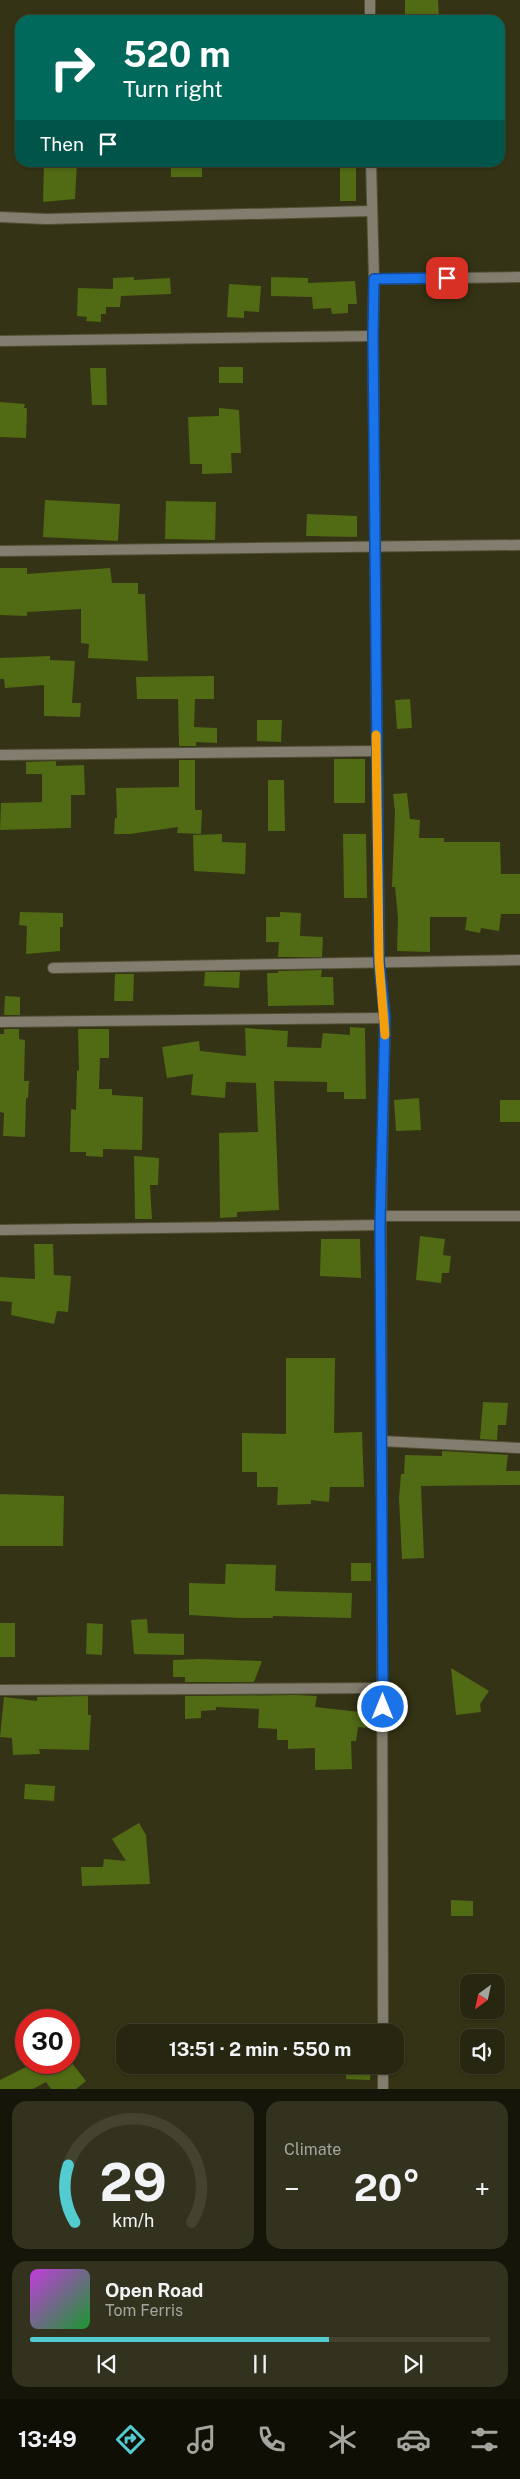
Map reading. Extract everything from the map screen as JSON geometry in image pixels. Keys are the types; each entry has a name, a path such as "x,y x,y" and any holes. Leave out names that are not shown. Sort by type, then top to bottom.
{"street":[{"path":"370,0 370,15"},
{"path":"371,167 374,279 374,547 379,962 385,1018 381,1221 383,2024"},
{"path":"0,217 56,218 371,211"},
{"path":"374,279 520,277"},
{"path":"0,341 373,336"},
{"path":"0,551 520,545"},
{"path":"0,755 376,751"},
{"path":"53,968 520,960"},
{"path":"0,1022 385,1018"},
{"path":"0,1230 520,1216"},
{"path":"381,1441 520,1448"},
{"path":"0,1690 383,1688"},
{"path":"383,2074 383,2089"}],"building":[{"path":"405,0 438,0 439,15 405,15"},
{"path":"44,167 77,167 75,199 43,202"},
{"path":"171,167 202,167 202,177 171,177"},
{"path":"340,167 356,167 356,201 340,201"},
{"path":"134,277 134,280 170,278 171,294 121,296 120,307 106,307 106,314 101,314 101,322 86,321 87,317 77,316 78,288 113,289 113,278"},
{"path":"271,277 308,278 308,283 355,281 357,304 348,304 348,313 332,314 331,308 313,309 312,297 271,296"},
{"path":"229,284 261,286 259,312 244,311 244,318 227,317"},
{"path":"219,367 243,367 243,383 219,383"},
{"path":"90,368 106,368 107,405 92,405"},
{"path":"0,402 25,404 24,408 27,408 26,438 0,437"},
{"path":"219,408 239,410 241,453 231,453 232,473 202,474 202,464 190,464 188,417 219,416"},
{"path":"45,500 120,504 118,541 43,537"},
{"path":"166,501 216,502 215,540 165,539"},
{"path":"307,514 357,516 357,537 306,536"},
{"path":"0,568 27,568 27,574 110,568 112,583 138,583 138,594 145,594 148,661 88,658 89,644 81,643 81,609 27,612 27,616 0,615"},
{"path":"50,656 50,660 75,661 72,703 81,703 80,717 44,716 44,685 5,688 4,679 0,679 0,658"},
{"path":"214,676 214,699 195,699 194,727 217,728 217,743 196,742 196,746 179,746 178,699 137,699 136,677"},
{"path":"410,699 412,728 397,729 395,700"},
{"path":"257,720 282,720 281,742 257,741"},
{"path":"334,759 365,759 365,803 334,803"},
{"path":"179,760 195,760 195,810 202,810 201,834 177,833 178,827 130,834 114,834 115,818 117,818 116,788 179,787"},
{"path":"56,761 56,766 84,765 85,795 71,795 71,828 0,830 1,803 42,802 42,774 26,774 26,762"},
{"path":"268,780 284,780 285,831 268,831"},
{"path":"407,793 410,819 420,820 419,838 444,838 444,842 500,842 501,874 520,874 520,914 501,914 499,931 481,928 480,933 465,930 467,917 430,917 430,952 397,951 398,918 395,887 392,887 395,812 393,794"},
{"path":"222,834 222,842 246,843 245,874 194,871 193,835"},
{"path":"343,834 366,834 367,898 344,898"},
{"path":"20,912 63,913 63,927 60,927 60,951 26,954 27,926 19,925"},
{"path":"280,912 301,913 300,936 323,937 322,957 278,957 279,942 266,942 266,917 280,917"},
{"path":"322,970 321,977 333,977 334,1005 268,1006 267,973"},
{"path":"205,972 240,972 239,988 204,986"},
{"path":"115,974 134,974 133,1001 114,1001"},
{"path":"5,996 20,997 20,1015 4,1015"},
{"path":"350,1027 365,1028 366,1099 344,1099 344,1092 327,1092 327,1082 274,1081 279,1210 237,1212 237,1217 220,1218 219,1133 258,1132 256,1083 226,1082 225,1098 191,1095 193,1074 167,1078 162,1047 199,1041 200,1051 246,1056 245,1028 288,1031 287,1047 321,1048 323,1033 350,1035"},
{"path":"4,1029 19,1029 19,1039 25,1040 24,1081 29,1081 28,1098 26,1098 25,1137 3,1136 4,1113 0,1112 0,1034 4,1034"},
{"path":"78,1029 109,1029 109,1058 100,1058 99,1089 112,1089 112,1095 143,1097 142,1150 103,1149 103,1157 86,1156 86,1152 70,1152 71,1109 76,1110 77,1070 79,1071"},
{"path":"419,1098 421,1130 396,1131 394,1100"},
{"path":"500,1100 520,1100 520,1122 500,1122"},
{"path":"134,1156 159,1158 158,1185 150,1185 152,1219 135,1219"},
{"path":"420,1236 445,1239 443,1255 451,1256 449,1273 442,1273 441,1283 416,1280"},
{"path":"321,1239 360,1239 361,1278 320,1276"},
{"path":"34,1244 53,1244 54,1275 71,1276 68,1312 57,1311 54,1324 11,1315 12,1302 0,1301 0,1277 35,1279"},
{"path":"286,1358 335,1358 334,1433 362,1432 364,1487 330,1487 329,1502 311,1500 311,1504 277,1505 278,1487 257,1487 257,1472 242,1472 242,1433 286,1434"},
{"path":"483,1402 508,1403 506,1425 498,1425 497,1440 480,1439"},
{"path":"442,1451 508,1455 506,1471 520,1471 520,1485 421,1486 424,1558 402,1559 399,1498 401,1474 404,1474 405,1455 442,1456"},
{"path":"0,1494 64,1496 63,1546 0,1546"},
{"path":"351,1563 371,1563 371,1581 351,1581"},
{"path":"226,1564 276,1565 275,1591 352,1593 351,1618 273,1616 273,1618 241,1618 189,1615 189,1583 225,1584"},
{"path":"147,1619 148,1633 184,1634 184,1655 134,1654 131,1620"},
{"path":"0,1623 15,1623 15,1657 0,1657"},
{"path":"87,1623 103,1624 102,1655 86,1654"},
{"path":"173,1660 262,1661 254,1682 185,1682 185,1677 173,1677"},
{"path":"451,1668 489,1691 480,1704 481,1712 456,1715"},
{"path":"88,1696 88,1715 91,1715 89,1750 39,1749 40,1754 13,1755 12,1738 0,1737 4,1697 37,1701 37,1697"},
{"path":"185,1696 317,1696 315,1707 369,1713 368,1728 358,1727 356,1741 351,1741 352,1769 315,1770 315,1748 288,1749 288,1740 277,1740 277,1729 258,1728 259,1709 216,1707 216,1710 201,1711 201,1718 185,1719"},
{"path":"25,1784 55,1786 54,1801 24,1799"},
{"path":"139,1823 146,1835 150,1884 82,1886 81,1867 103,1867 104,1859 126,1861 112,1839"},
{"path":"451,1900 473,1901 473,1916 451,1916"},
{"path":"15,2072 80,2073 86,2081 76,2089 51,2089 46,2082 33,2089 0,2089 0,2080"},
{"path":"346,2074 370,2074 370,2080 346,2079"}],"slow traffic":[{"path":"376,735 379,962 385,1035"}],"route":[{"path":"383,1707 380,1225 385,1018 379,962 375,658 374,279 447,278"}]}
